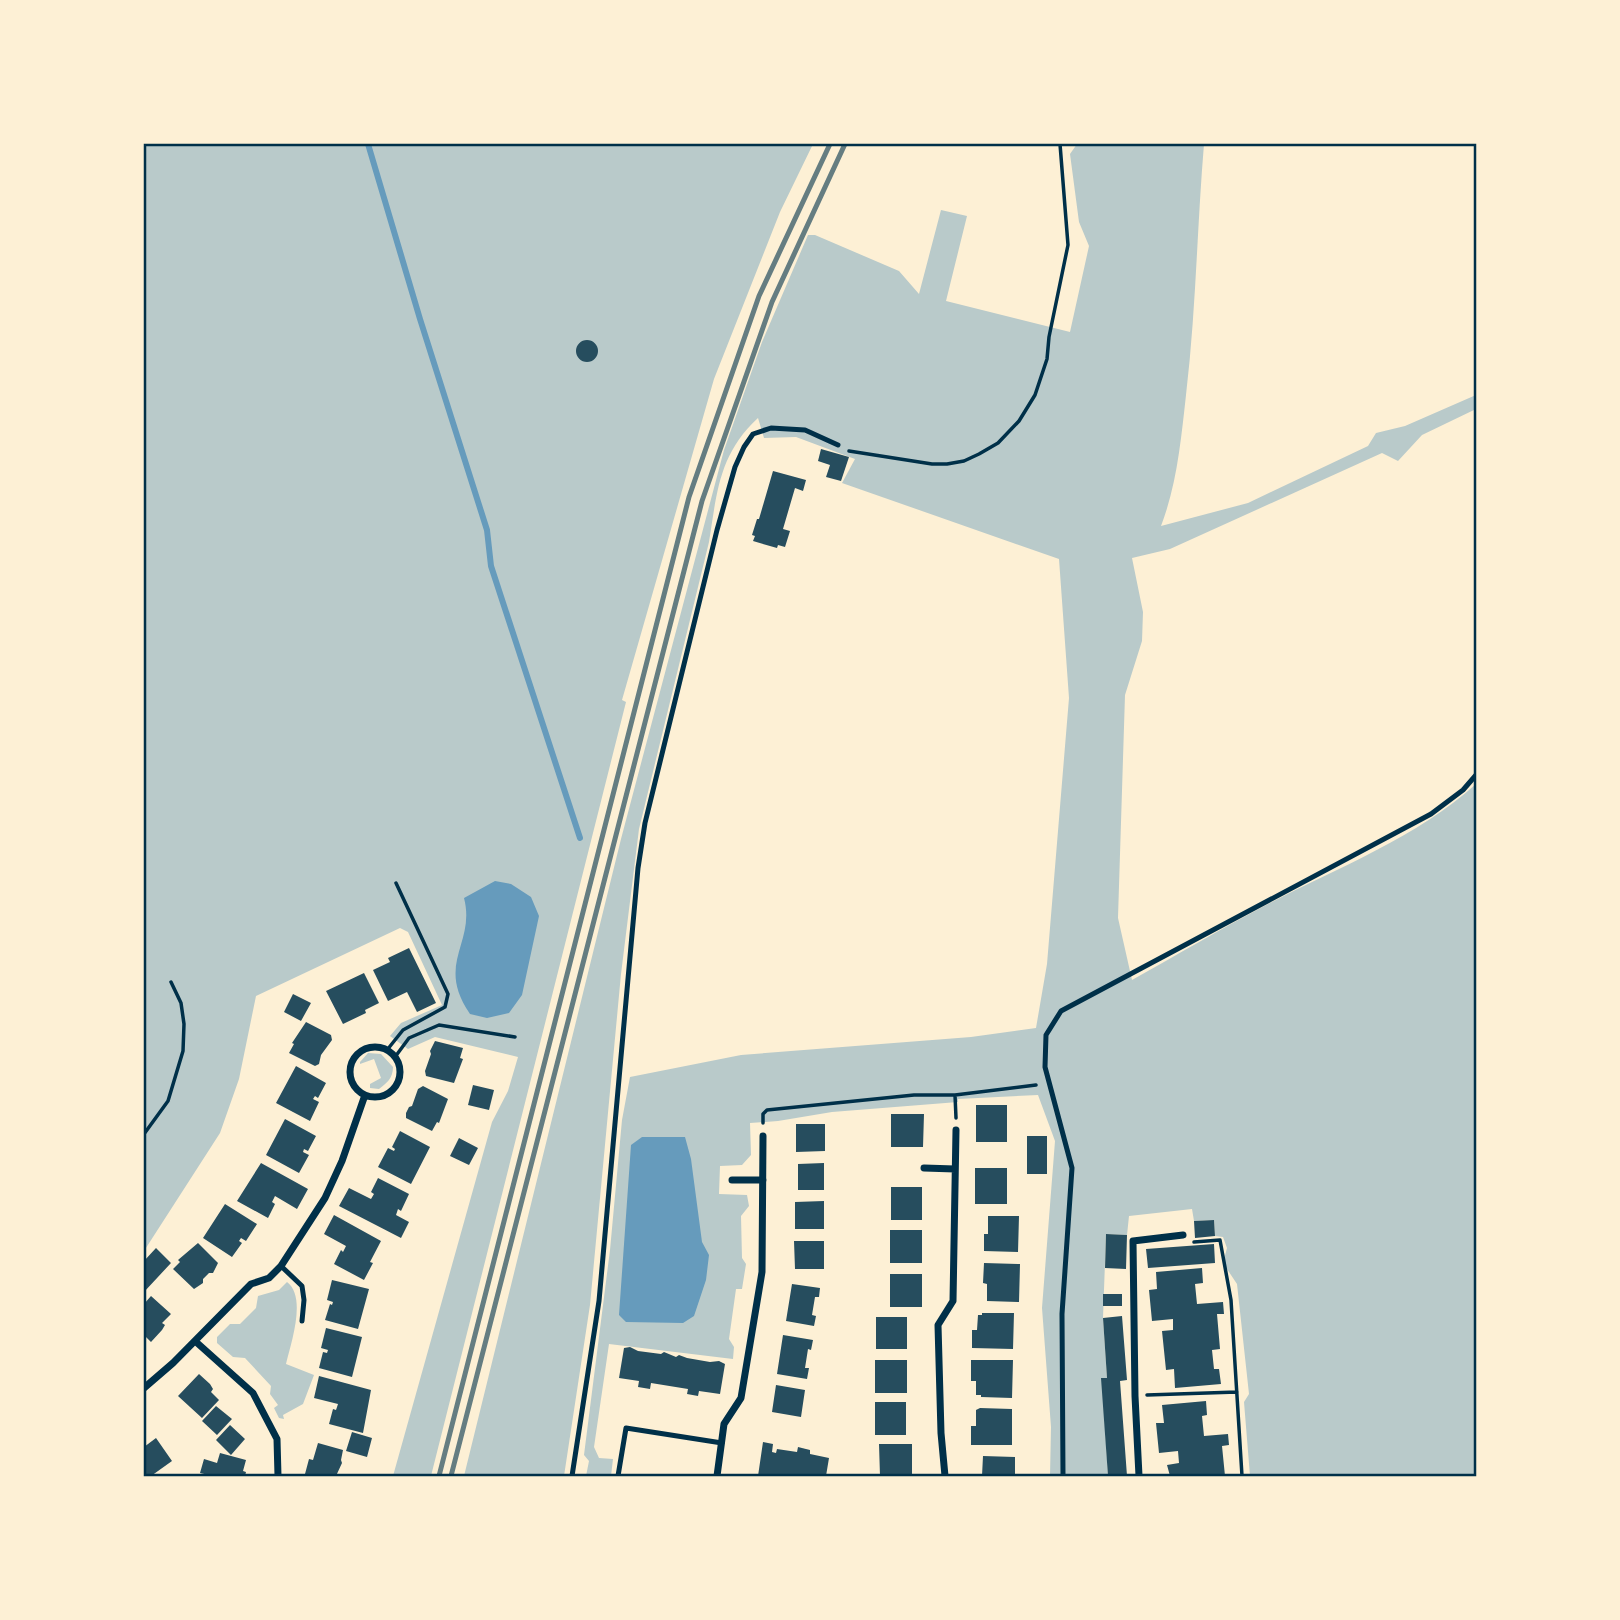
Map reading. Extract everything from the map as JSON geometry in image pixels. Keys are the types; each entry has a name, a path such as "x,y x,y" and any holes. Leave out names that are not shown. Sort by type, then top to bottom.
{"street":[{"path":"371,1046 387,1050 395,1057 400,1069 398,1082 390,1092 377,1097 365,1095 352,1084 350,1068 357,1054 371,1046"},
{"path":"144,1388 251,1284 269,1278 281,1266 325,1198 342,1161 365,1095"},
{"path":"944,1476 938,1325 953,1301 956,1130"},
{"path":"717,1476 724,1424 741,1398 762,1272 763,1136"},
{"path":"925,1168 956,1169"},
{"path":"732,1180 762,1180"},
{"path":"1139,1476 1133,1241 1183,1235"},
{"path":"195,1341 253,1393 276,1439 278,1476"}],"lane":[{"path":"572,1476 599,1301 640,857 658,769 717,530 735,467 753,434 771,428 805,430 838,445"},
{"path":"1063,1476 1062,1314 1072,1168 1045,1067 1046,1035 1061,1011 1431,814 1464,790 1476,775"},
{"path":"281,1266 302,1286 302,1321"},
{"path":"618,1476 626,1428 722,1443"}],"path":[{"path":"838,445 851,452 947,464 964,461 998,443 1019,421 1035,395 1047,359 1068,245 1060,144"},
{"path":"387,1050 403,1030 445,1007 448,993 396,883"},
{"path":"144,1134 168,1101 183,1051 184,1024 181,1003 171,982"},
{"path":"395,1057 408,1038 439,1025 514,1037"},
{"path":"767,1110 914,1095 955,1095 1049,1083"},
{"path":"955,1095 956,1130"},
{"path":"1183,1235 1184,1242 1220,1240 1231,1300 1242,1476"},
{"path":"1135,1396 1237,1392"}],"shaded area":[{"path":"144,144 813,144 780,212 714,379 622,700 626,702 431,1476 393,1476 492,1122 508,1091 518,1057 435,1037 408,1049 390,1036 401,1023 442,1005 408,932 400,928 256,996 239,1079 220,1133 144,1251"},
{"path":"1077,144 1204,144 1184,412 1175,478 1161,526 1248,503 1368,446 1376,433 1405,426 1476,395 1476,409 1422,435 1398,461 1382,453 1170,549 1132,558 1143,612 1142,641 1125,695 1118,918 1132,980 1251,913 1403,836 1453,803 1476,784 1476,1476 1250,1476 1244,1402 1249,1394 1237,1284 1223,1263 1227,1248 1223,1237 1215,1236 1214,1220 1194,1221 1192,1209 1129,1216 1127,1235 1106,1234 1103,1318 1107,1378 1102,1378 1108,1476 1050,1476 1051,1427 1042,1308 1055,1141 1038,1095 958,1099 958,1102 832,1112 750,1123 751,1155 742,1165 720,1166 719,1194 747,1195 749,1206 741,1216 742,1258 746,1264 742,1289 736,1289 729,1339 734,1347 733,1359 609,1344 594,1447 599,1458 613,1459 611,1476 586,1476 589,1461 584,1455 610,1250 622,1120 630,1077 741,1055 971,1037 1036,1028 1047,964 1069,698 1059,559 842,483 855,459 796,437 764,438 758,418 735,446 722,475 709,542 639,829 621,974 590,1305 564,1476 464,1476 621,839 724,450 762,342 808,235 815,235 899,271 919,294 941,210 967,216 946,301 1070,332 1089,246 1079,222 1070,154"},
{"path":"368,1053 381,1054 393,1067 389,1080 379,1089 370,1088 370,1084 381,1078 374,1059 360,1064"},
{"path":"287,1282 293,1289 297,1309 286,1364 314,1375 303,1404 283,1415 284,1419 279,1418 274,1408 278,1405 270,1394 271,1386 245,1358 233,1357 217,1343 217,1337 230,1324 240,1324 256,1308 258,1296 279,1290"}],"water":[{"path":"495,881 511,884 531,897 539,916 522,995 509,1013 487,1018 470,1014 460,996 456,967 465,928 464,898"},
{"path":"642,1137 685,1137 691,1159 702,1242 709,1255 706,1280 694,1316 683,1323 626,1322 619,1315 631,1145"}],"building":[{"path":"587,340 595,343 598,351 595,359 587,362 579,359 576,351 579,343"},
{"path":"821,449 849,457 841,481 826,477 830,465 818,461"},
{"path":"773,471 806,480 803,491 795,488 783,529 790,531 785,547 778,545 777,548 753,541 755,536 752,535"},
{"path":"409,948 436,1003 417,1012 407,992 388,1001 373,970 390,962 388,958"},
{"path":"364,973 379,1003 343,1024 326,991"},
{"path":"293,994 311,1003 301,1021 284,1012"},
{"path":"306,1022 331,1035 332,1040 321,1055 319,1064 315,1066 289,1053 294,1044 292,1043"},
{"path":"435,1041 463,1048 460,1058 463,1059 454,1083 426,1076 430,1051"},
{"path":"296,1066 326,1083 318,1098 315,1096 313,1099 319,1102 310,1121 276,1103"},
{"path":"473,1085 494,1090 489,1110 468,1105"},
{"path":"423,1086 448,1099 439,1123 437,1122 432,1131 406,1118 418,1089"},
{"path":"976,1105 1007,1105 1007,1142 976,1142"},
{"path":"891,1114 924,1114 923,1147 891,1147"},
{"path":"285,1119 316,1136 308,1151 304,1149 303,1152 309,1155 299,1173 266,1155"},
{"path":"796,1124 825,1124 825,1151 796,1152"},
{"path":"400,1131 430,1147 411,1184 378,1167 388,1148 394,1151 392,1147"},
{"path":"1027,1136 1047,1136 1047,1174 1027,1174"},
{"path":"459,1138 478,1148 469,1165 450,1156"},
{"path":"261,1163 308,1189 297,1209 275,1196 272,1202 275,1204 268,1218 237,1201"},
{"path":"824,1163 824,1190 798,1190 798,1164"},
{"path":"975,1168 1007,1168 1007,1204 975,1204"},
{"path":"378,1178 409,1194 401,1211 398,1209 396,1215 409,1222 401,1238 339,1206 349,1188 371,1199 374,1194 371,1192"},
{"path":"891,1187 922,1187 922,1220 891,1220"},
{"path":"824,1201 824,1229 795,1229 795,1202"},
{"path":"225,1204 257,1224 246,1241 241,1238 239,1241 242,1243 232,1257 203,1238"},
{"path":"334,1215 381,1241 364,1280 334,1264 346,1246 324,1234"},
{"path":"988,1216 1019,1216 1018,1252 984,1251"},
{"path":"1214,1220 1215,1236 1195,1238 1194,1221"},
{"path":"890,1230 922,1230 922,1263 890,1263"},
{"path":"1106,1234 1127,1235 1126,1269 1105,1268"},
{"path":"794,1241 824,1241 824,1269 795,1269"},
{"path":"198,1243 218,1263 213,1273 209,1273 203,1283 194,1289 173,1269 180,1262 178,1260"},
{"path":"1214,1244 1215,1263 1148,1268 1146,1249"},
{"path":"156,1248 171,1263 144,1292 144,1261"},
{"path":"984,1263 1020,1264 1019,1302 987,1301 987,1284 983,1283"},
{"path":"1202,1268 1203,1283 1195,1284 1197,1304 1223,1302 1224,1314 1217,1314 1220,1349 1212,1350 1214,1369 1219,1369 1221,1384 1175,1388 1174,1369 1166,1370 1162,1331 1173,1330 1173,1319 1152,1321 1149,1290 1157,1289 1156,1272"},
{"path":"890,1274 922,1274 922,1307 890,1307"},
{"path":"332,1280 369,1289 358,1329 325,1320 333,1302 327,1300"},
{"path":"792,1284 820,1288 819,1297 815,1297 812,1315 816,1316 814,1326 786,1321"},
{"path":"1103,1294 1122,1294 1122,1306 1103,1306"},
{"path":"151,1296 171,1314 151,1342 144,1335 144,1304"},
{"path":"1014,1313 1013,1349 972,1348 972,1330 977,1330 978,1315"},
{"path":"1122,1316 1127,1380 1120,1381 1127,1476 1108,1476 1101,1378 1107,1378 1103,1318"},
{"path":"876,1317 907,1317 907,1349 876,1349"},
{"path":"326,1328 362,1337 352,1377 319,1368 323,1352 327,1353 328,1350 321,1348"},
{"path":"783,1335 813,1340 811,1350 808,1349 805,1368 809,1368 807,1379 777,1374"},
{"path":"630,1347 638,1351 661,1354 664,1352 676,1357 679,1355 725,1364 720,1394 699,1391 698,1396 687,1394 688,1389 651,1383 650,1389 638,1387 639,1381 619,1378 624,1348"},
{"path":"875,1360 907,1360 907,1393 875,1393"},
{"path":"971,1360 1013,1360 1012,1398 976,1395 976,1381 971,1381"},
{"path":"199,1374 210,1384 213,1389 211,1392 219,1400 202,1418 178,1396"},
{"path":"319,1376 371,1390 363,1433 329,1424 333,1409 336,1410 338,1404 314,1398"},
{"path":"776,1385 805,1390 801,1417 772,1412"},
{"path":"1206,1401 1207,1415 1202,1416 1204,1436 1228,1434 1229,1445 1222,1446 1225,1476 1170,1476 1167,1465 1179,1463 1178,1451 1159,1453 1156,1423 1164,1423 1162,1405"},
{"path":"875,1402 906,1402 906,1435 875,1435"},
{"path":"216,1406 232,1419 217,1435 202,1421"},
{"path":"1012,1409 1012,1445 971,1445 971,1426 976,1426 976,1410"},
{"path":"230,1425 245,1439 231,1455 216,1440"},
{"path":"352,1432 372,1438 367,1457 346,1451"},
{"path":"156,1438 172,1461 151,1476 144,1476 144,1447"},
{"path":"763,1442 773,1444 772,1452 776,1453 777,1449 797,1452 798,1447 810,1450 810,1454 829,1458 826,1476 758,1476"},
{"path":"318,1443 343,1450 342,1463 336,1476 305,1474 309,1459 313,1460"},
{"path":"879,1444 912,1444 912,1476 880,1476"},
{"path":"220,1453 246,1460 243,1471 246,1472 245,1476 213,1476 200,1473 204,1459 217,1463"},
{"path":"983,1456 1015,1457 1015,1476 982,1476"}],"waterway":[{"path":"368,144 487,530 491,566 580,838"}],"railway":[{"path":"439,1476 689,497 759,296 830,144"},
{"path":"451,1476 702,501 772,302 845,144"}]}
